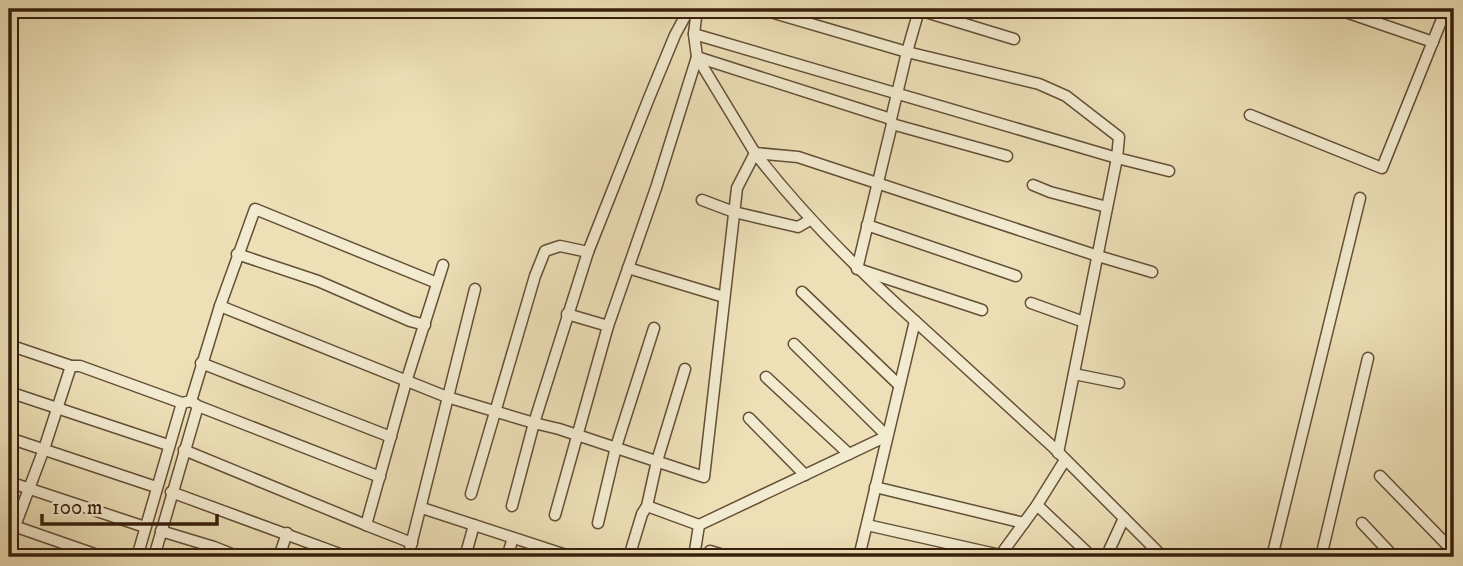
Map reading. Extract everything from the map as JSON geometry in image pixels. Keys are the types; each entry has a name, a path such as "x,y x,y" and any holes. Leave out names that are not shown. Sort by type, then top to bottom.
{"street":[{"path":"512,506 534,423 588,252 675,35 689,9"},
{"path":"555,515 608,326 656,188 696,57 694,34 697,9"},
{"path":"760,9 906,52 1039,84 1066,96 1119,137 1074,374 1062,456 1037,505 999,556 867,525"},
{"path":"857,269 918,9 1013,39"},
{"path":"1337,9 1433,42"},
{"path":"1250,116 1382,168 1446,9"},
{"path":"694,34 1169,171"},
{"path":"696,57 892,122 1007,156"},
{"path":"696,57 755,153 810,220 857,269 1062,456 1163,557"},
{"path":"755,153 798,157 1098,257 1152,272"},
{"path":"219,306 447,397 616,447 704,477 737,188 755,153"},
{"path":"1033,184 1051,192 1107,206"},
{"path":"1272,557 1360,198"},
{"path":"702,200 734,212 798,227 810,220"},
{"path":"154,557 184,450 190,403 201,363 255,209 437,283"},
{"path":"867,225 1016,276"},
{"path":"471,494 535,276 545,251 560,246 588,252"},
{"path":"237,254 318,281 425,325"},
{"path":"366,525 406,382 443,265"},
{"path":"628,268 724,297"},
{"path":"857,269 982,310"},
{"path":"408,557 475,289"},
{"path":"802,292 899,385"},
{"path":"1031,303 1084,322"},
{"path":"567,314 608,326"},
{"path":"859,557 915,321"},
{"path":"598,523 616,447 654,328"},
{"path":"794,344 887,436"},
{"path":"9,345 190,403 380,477"},
{"path":"1321,557 1367,358"},
{"path":"201,363 391,437"},
{"path":"71,366 30,489 12,525 103,557"},
{"path":"629,557 647,506 657,461 685,369"},
{"path":"1074,374 1119,383"},
{"path":"765,377 849,454"},
{"path":"9,391 168,445"},
{"path":"137,557 168,445 190,403"},
{"path":"749,418 806,474"},
{"path":"647,506 699,525 887,436"},
{"path":"9,438 156,487"},
{"path":"184,450 412,543"},
{"path":"1380,476 1454,552"},
{"path":"9,482 145,527"},
{"path":"875,488 1024,523"},
{"path":"171,492 348,557"},
{"path":"1037,505 1092,557"},
{"path":"422,508 552,554 572,557"},
{"path":"1106,557 1124,518"},
{"path":"1362,523 1394,557"},
{"path":"465,557 474,525"},
{"path":"694,557 699,525"},
{"path":"161,531 239,557"},
{"path":"279,557 287,533"},
{"path":"507,557 513,538"},
{"path":"710,551 730,557"}]}
